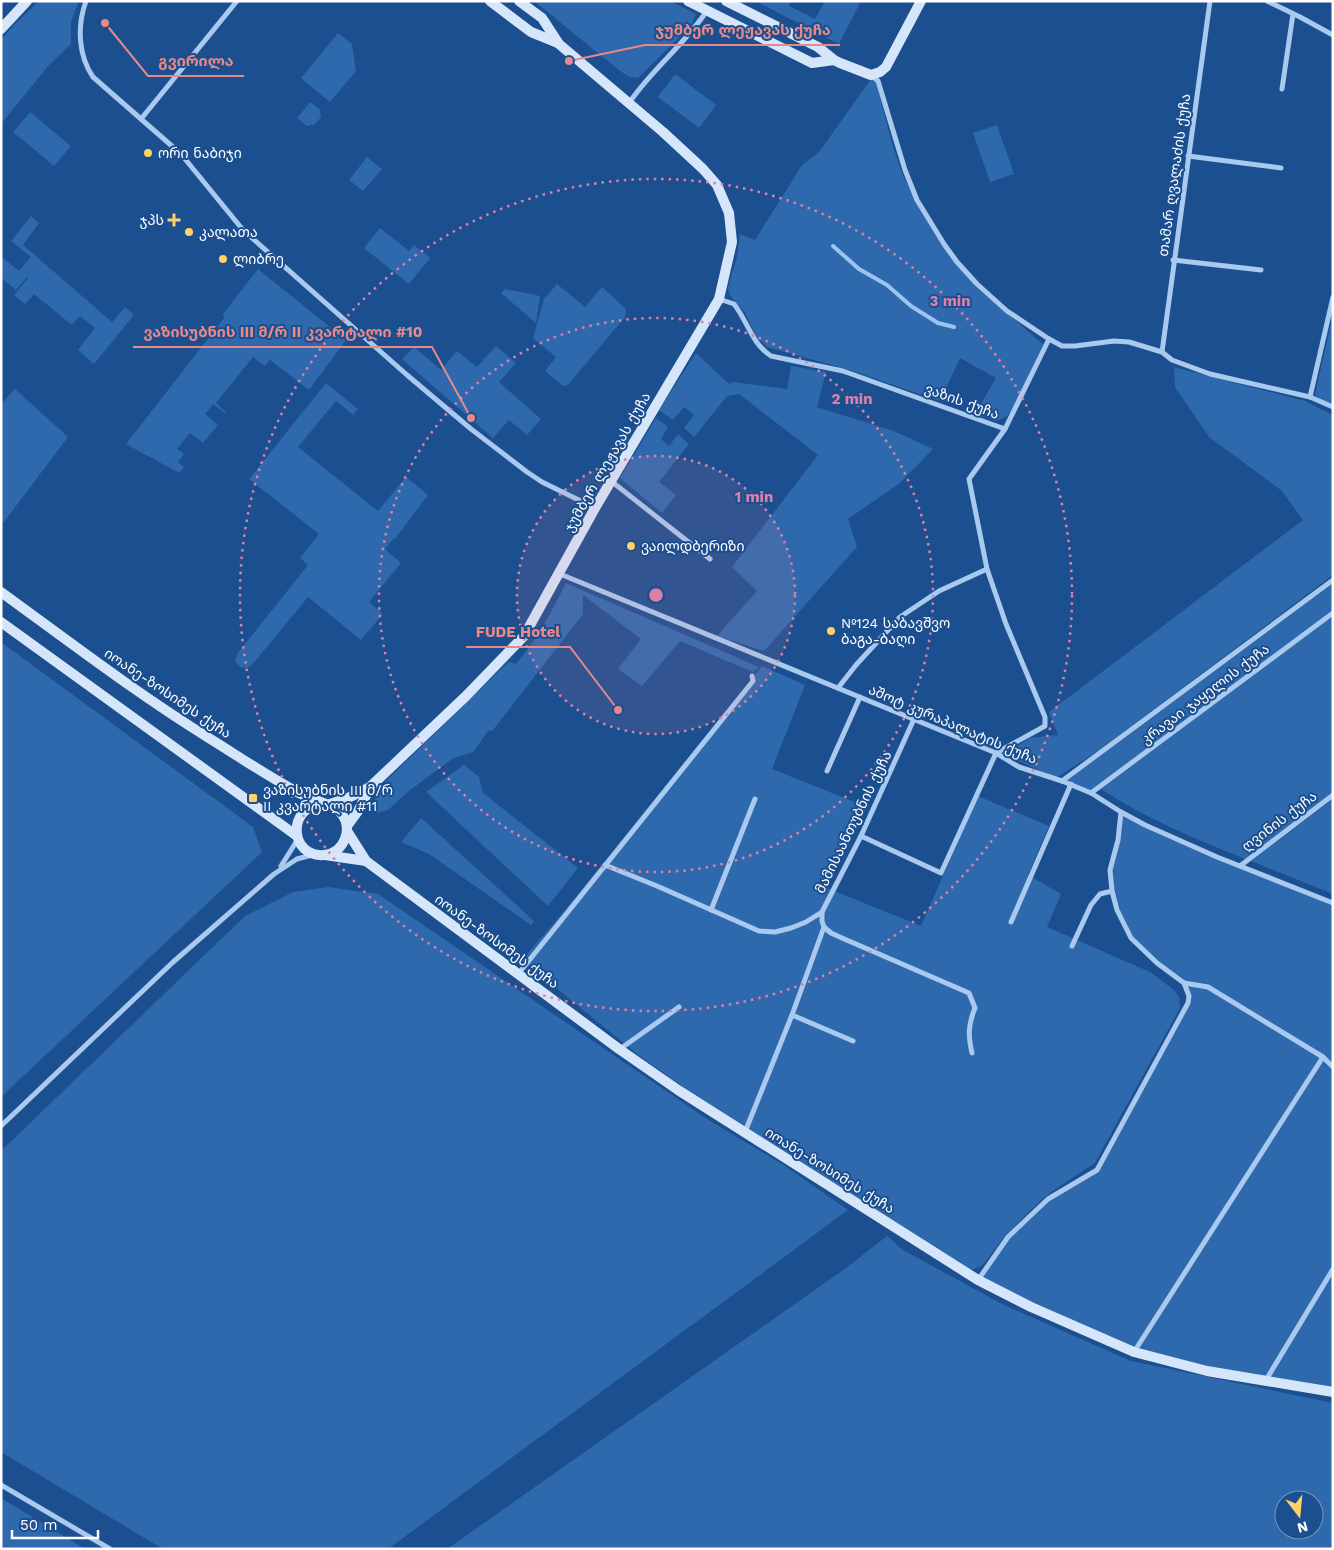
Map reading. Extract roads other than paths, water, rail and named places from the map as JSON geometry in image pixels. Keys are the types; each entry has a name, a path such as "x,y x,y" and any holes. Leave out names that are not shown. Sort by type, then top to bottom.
{"street":[{"path":"1,29 27,1"},
{"path":"86,1 80,30 82,54 86,67 97,82 181,154 243,230 388,359 471,429 526,472 595,508"},
{"path":"141,119 237,1"},
{"name":"ჯუმბერ ლეჟავას ქუჩა","path":"490,1 531,32 559,44"},
{"name":"ჯუმბერ ლეჟავას ქუჩა","path":"325,804 348,798 370,787 466,696 524,636 595,508 719,299 732,242 725,201 717,185 703,169 559,44 542,18 519,1"},
{"path":"726,1 818,47 834,60 871,75 878,81 905,170 917,200 944,244 978,284 999,304 1048,339 1062,346 1114,341 1129,342 1162,352 1172,360 1210,374 1310,397 1333,407"},
{"path":"871,75 880,72 886,67 921,1"},
{"name":"თამარ ღვალაძის ქუჩა","path":"1162,352 1210,1"},
{"path":"1267,1 1333,35"},
{"path":"695,3 706,12 812,63 834,60"},
{"path":"629,103 642,84 697,26 706,12"},
{"path":"1282,89 1293,14"},
{"path":"1188,156 1280,168"},
{"path":"1174,260 1261,270"},
{"path":"1310,397 1333,297"},
{"name":"ვაზის ქუჩა","path":"719,299 734,304 755,341 763,351 771,356 843,371 1005,429 969,479 986,569 1006,624 1045,717 1045,726 996,753"},
{"path":"1005,429 1048,339"},
{"path":"611,481 710,559"},
{"path":"838,688 900,617 940,591 986,569"},
{"name":"აშოტ კურაპალატის ქუჩა","path":"560,574 996,753 1019,767 1071,784 1091,793 1145,825 1333,903"},
{"path":"1062,781 1333,580"},
{"name":"იოანე-ზოსიმეს ქუჩა","path":"1,592 170,713 274,779 325,804"},
{"name":"კრავაი ჯაყელის ქუჩა","path":"1091,793 1333,612"},
{"path":"1,622 297,837 305,849 320,855"},
{"path":"518,973 752,681 752,676"},
{"path":"827,771 860,697"},
{"name":"მამისაანთუბნის ქუჩა","path":"605,866 657,886 758,931 775,932 806,922 822,912 861,836 914,719"},
{"path":"861,836 941,873 996,753"},
{"path":"1011,922 1071,784"},
{"name":"ჯუმბერ ლეჟავას ქუჩა","path":"347,828 370,787"},
{"name":"ღვინის ქუჩა","path":"1240,866 1333,795"},
{"path":"711,910 755,799"},
{"path":"1,1126 172,963 274,874 284,863 297,837 296,825 304,811 312,806 325,804 335,808 342,814 347,828 342,845 336,850 320,855 297,859 274,874"},
{"path":"1121,812 1118,840 1110,870 1112,891 1117,910 1131,938 1157,963 1184,983 1208,987 1323,1057 1333,1067"},
{"name":"იოანე-ზოსიმეს ქუჩა","path":"347,828 366,861 619,1049 678,1090 978,1280 1031,1307 1134,1352 1207,1371 1333,1392"},
{"name":"იოანე-ზოსიმეს ქუჩა","path":"320,855 366,861"},
{"path":"1072,946 1090,905 1100,894 1112,891"},
{"path":"822,912 824,927 832,933 969,993 975,1008 969,1022 968,1036 972,1053"},
{"path":"745,1132 792,1015 824,927"},
{"path":"978,1280 1008,1238 1048,1199 1097,1170 1188,1003 1189,996 1184,983"},
{"path":"619,1049 679,1006"},
{"path":"792,1015 852,1041"},
{"path":"1134,1352 1323,1057"},
{"path":"1266,1380 1333,1269"},
{"path":"1,1485 110,1549"}],"waterway":[{"path":"833,246 859,269 887,285 911,306 938,323 954,327"}],"place":[{"name":"გვირილა","path":"105,23"},
{"name":"ჯუმბერ ლეჟავას ქუჩა","path":"569,61"},
{"name":"ორი ნაბიჯი","path":"148,153"},
{"name":"ჯპს","path":"174,220"},
{"name":"კალათა","path":"189,232"},
{"name":"ლიბრე","path":"223,259"},
{"name":"ვაზისუბნის III მ/რ II კვარტალი #10","path":"471,418"},
{"name":"ვაილდბერიზი","path":"631,546"},
{"name":"№124 საბავშვო ბაგა-ბაღი","path":"831,631"},
{"name":"FUDE Hotel","path":"618,710"},
{"name":"ვაზისუბნის III მ/რ II კვარტალი #11","path":"253,798"}]}
